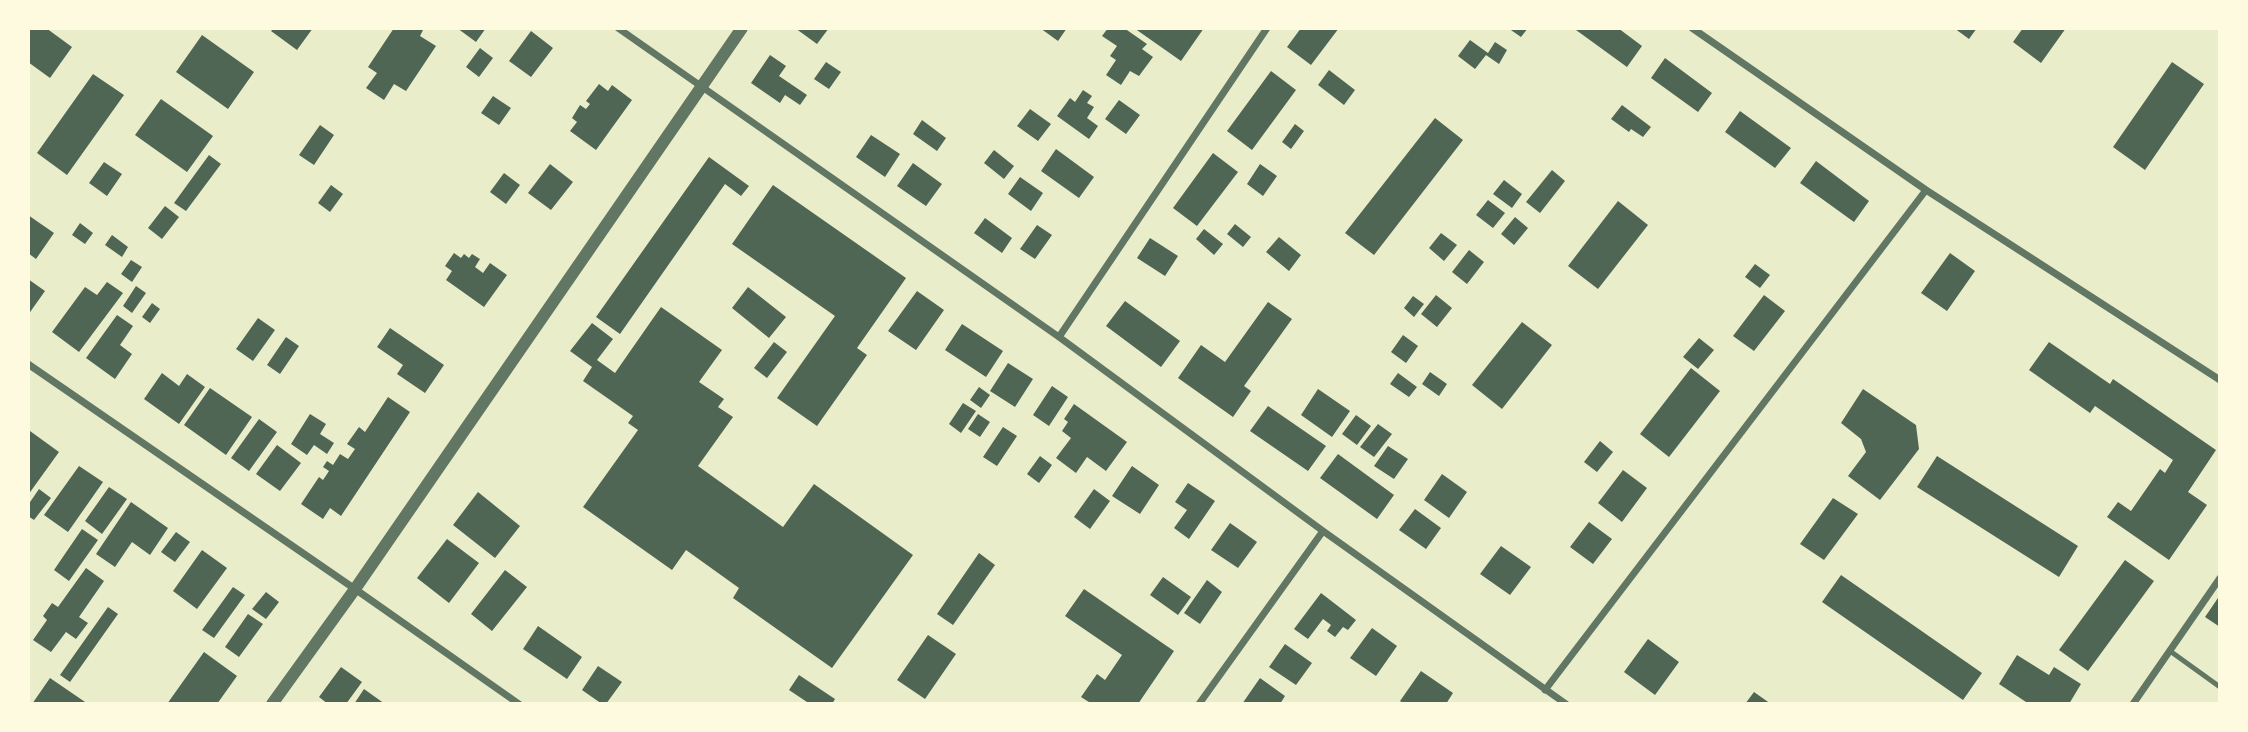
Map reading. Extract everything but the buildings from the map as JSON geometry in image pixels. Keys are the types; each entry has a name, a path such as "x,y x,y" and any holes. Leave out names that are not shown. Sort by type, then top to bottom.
{"street":[{"path":"618,28 1059,337 1323,531 1566,704"},
{"path":"272,704 355,589 743,28"},
{"path":"1059,337 1267,28"},
{"path":"1692,28 1926,190 2220,380"},
{"path":"1545,691 1926,190"},
{"path":"28,365 519,704"},
{"path":"1199,704 1323,531"},
{"path":"2133,704 2220,578"}],"lane":[{"path":"2169,651 2220,687"}]}
